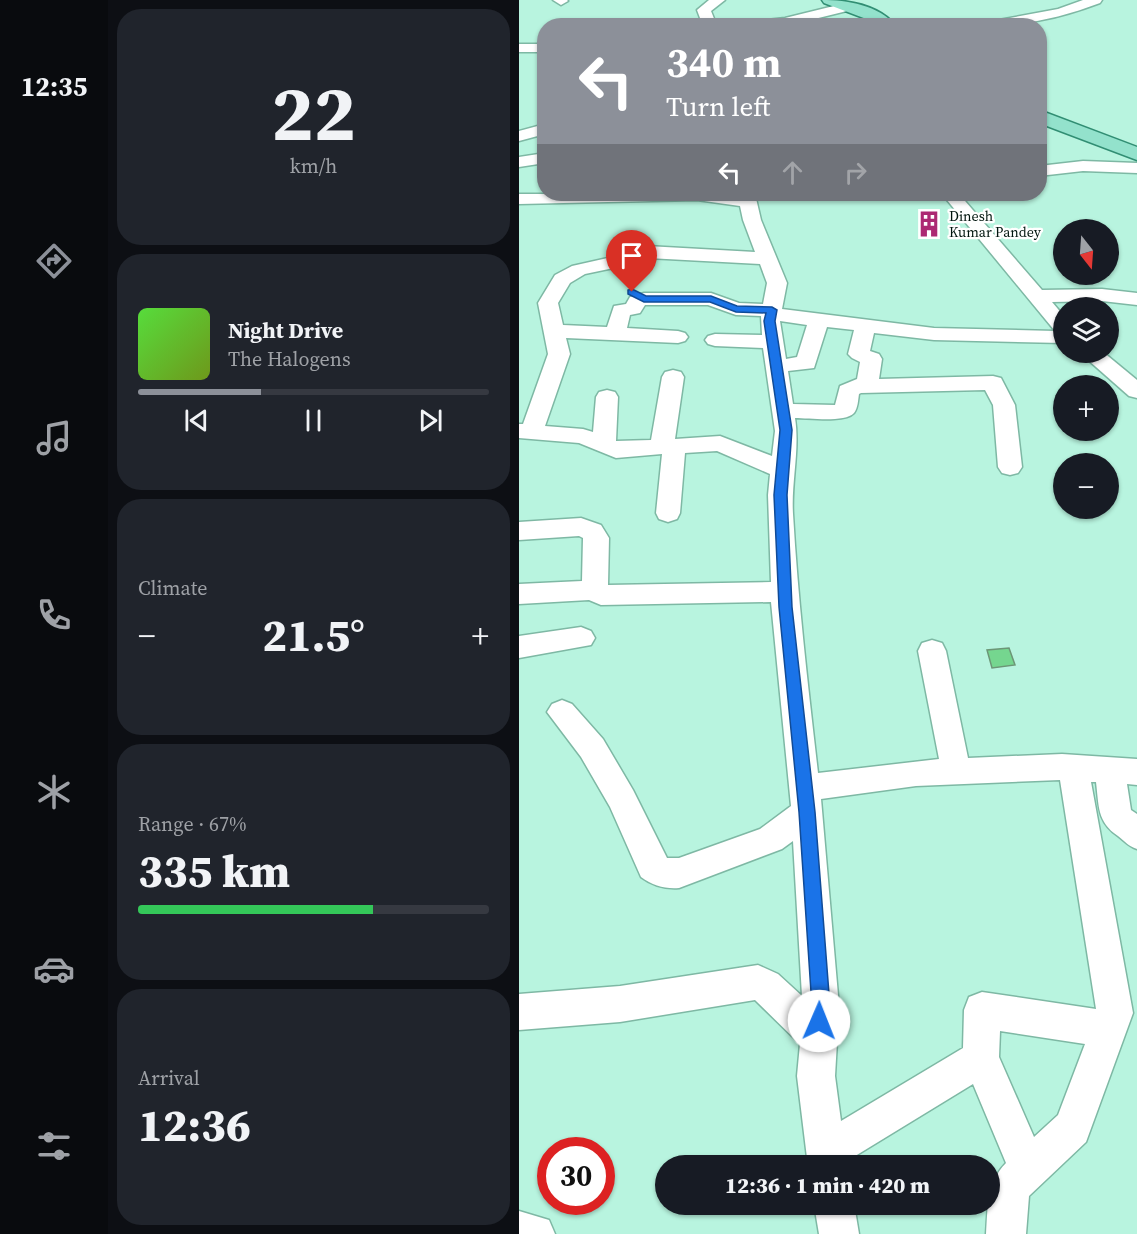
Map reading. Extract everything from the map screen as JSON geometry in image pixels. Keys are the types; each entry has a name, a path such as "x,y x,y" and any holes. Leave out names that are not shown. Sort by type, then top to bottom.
{"main road":[{"path":"838,3 878,18"},
{"path":"1047,119 1137,154"}],"street":[{"path":"707,18 704,10 718,0"},
{"path":"1033,18 1061,13 1095,0"},
{"path":"802,18 838,3"},
{"path":"519,34 537,34"},
{"path":"519,48 537,48"},
{"path":"519,136 537,131"},
{"path":"519,162 537,159"},
{"path":"1047,170 1083,166 1137,168"},
{"path":"519,198 537,197"},
{"path":"749,201 752,220 765,258 777,283 769,321 786,430 780,495 785,592 799,758 806,800 821,1007 816,1076 826,1155"},
{"path":"956,201 1053,315"},
{"path":"625,268 642,247 642,235"},
{"path":"765,258 693,256 683,253 625,268 579,270 562,279 548,303 559,354 525,432 583,436 616,450 720,443 783,470"},
{"path":"625,268 632,292 644,299"},
{"path":"1037,296 1102,295 1137,299"},
{"path":"616,334 621,310 633,309 637,301 644,299 711,299 736,309 934,334 1053,337"},
{"path":"715,340 806,363 819,320"},
{"path":"865,326 859,354 871,359 867,386"},
{"path":"555,331 678,337"},
{"path":"1102,363 1137,392"},
{"path":"668,513 668,446 673,376"},
{"path":"783,411 841,412 845,409 850,388 993,383 1004,405 1010,467"},
{"path":"604,445 607,397"},
{"path":"519,531 581,527 592,531 596,538 595,590"},
{"path":"519,594 595,590 601,595 785,592"},
{"path":"519,647 581,638"},
{"path":"932,651 956,771"},
{"path":"562,712 592,748 622,800 653,867 666,874 679,873 771,839 806,800 916,772 1073,768 1123,771 1116,816 1119,821 1135,830 1137,835"},
{"path":"1006,1234 1010,1186 1072,1128 1115,1013 1073,768"},
{"path":"519,1012 621,1004 758,982 766,986 818,1036"},
{"path":"1028,1170 981,1058 982,1010 1109,1029"},
{"path":"833,1155 981,1058"},
{"path":"836,1215 839,1234"},
{"path":"519,1231 535,1234"}],"building":[{"path":"1009,648 1015,665 992,668 987,650"}],"place":[{"name":"Dinesh Kumar Pandey","path":"929,224"}],"route":[{"path":"632,292 644,299 711,299 736,309 772,310 769,321 786,430 780,495 785,607 799,758 807,812 821,1007 819,1021"}]}
